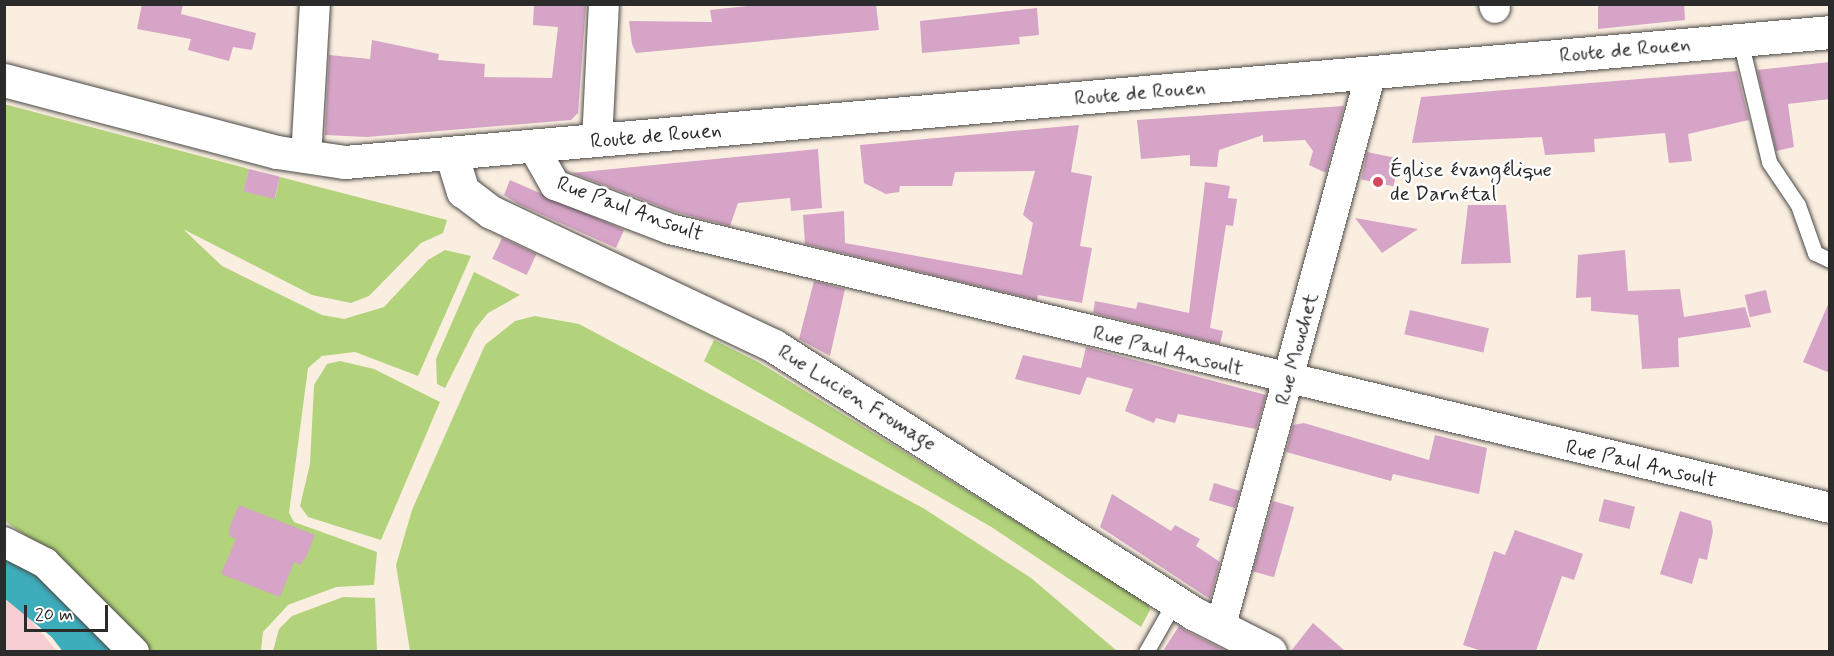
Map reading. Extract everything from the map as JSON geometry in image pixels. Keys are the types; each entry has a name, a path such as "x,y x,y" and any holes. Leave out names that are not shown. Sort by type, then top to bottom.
{"street":[{"path":"306,158 315,4"},
{"path":"597,141 604,4"},
{"name":"Route de Rouen","path":"4,80 306,158 345,162 452,156 597,141 1830,32"},
{"name":"Rue Mouchet","path":"1221,626 1371,73"},
{"name":"Rue Paul Ansoult","path":"534,148 555,185 670,229 1289,381 1830,508"},
{"name":"Rue Lucien Fromage","path":"452,156 463,191 491,212 774,346 1175,601 1270,651"},
{"path":"4,542 45,563 134,651"}],"lane":[{"path":"1740,40 1768,162 1798,205 1815,253 1830,260"},
{"path":"1146,651 1175,601"}],"shaded area":[{"path":"5,590 57,651 5,651"}],"green space":[{"path":"4,104 249,169 244,191 275,198 280,177 447,220 443,233 421,243 369,296 351,303 312,295 183,229 222,266 322,315 344,319 384,307 428,260 445,250 471,256 418,376 355,352 322,356 308,368 289,513 294,522 377,552 374,585 336,587 288,605 263,632 261,651 150,651 41,547 5,521"},
{"path":"474,272 520,295 488,313 475,329 445,388 437,384 436,359"},
{"path":"535,316 579,324 923,508 1031,578 1117,651 410,651 396,565 412,510 485,345 515,321"},
{"path":"714,340 760,363 1147,602 1150,610 1141,627 993,528 704,361"},
{"path":"340,361 374,369 440,402 381,540 308,517 300,506 310,464 314,385 327,364"},
{"path":"343,597 375,598 377,651 273,651 279,629 292,616"}],"building":[{"path":"142,4 183,4 181,14 256,33 252,50 233,47 229,61 188,50 191,39 137,29"},
{"path":"534,4 586,4 578,113 571,120 367,137 325,135 329,55 370,59 372,40 439,54 438,60 485,64 484,77 552,78 558,27 533,25"},
{"path":"766,4 876,4 879,30 636,53 632,44 629,21 712,22 710,10"},
{"path":"1598,4 1684,4 1685,20 1598,29"},
{"path":"1037,8 1039,35 1019,37 1020,44 922,53 920,21"},
{"path":"1830,62 1830,99 1788,104 1794,147 1776,151 1757,70"},
{"path":"1737,71 1749,120 1688,134 1692,161 1669,163 1665,133 1594,139 1595,152 1545,155 1542,137 1412,143 1421,97"},
{"path":"1344,106 1326,173 1309,165 1313,151 1305,140 1263,142 1263,135 1219,150 1217,167 1190,166 1190,155 1141,159 1137,120"},
{"path":"1079,125 1071,172 1092,176 1080,246 1092,248 1082,303 1038,295 1037,300 805,244 803,215 844,211 845,243 1022,275 1033,223 1023,215 1035,171 955,172 952,186 900,186 899,192 886,194 864,183 860,145"},
{"path":"818,149 822,208 791,211 790,198 738,203 730,226 675,212 572,173"},
{"path":"1367,152 1399,159 1393,186 1361,179"},
{"path":"249,169 280,177 274,199 243,191"},
{"path":"510,180 624,230 616,248 518,204 504,195"},
{"path":"1205,182 1230,186 1228,198 1237,199 1233,226 1226,225 1210,328 1223,331 1220,344 1093,313 1095,301 1136,309 1138,302 1189,313"},
{"path":"1468,205 1506,205 1511,263 1461,264"},
{"path":"1355,218 1418,229 1382,253"},
{"path":"502,238 536,254 527,275 492,259"},
{"path":"1625,250 1628,291 1680,289 1684,317 1745,307 1751,327 1678,338 1679,367 1642,369 1638,315 1591,311 1591,297 1576,298 1578,255"},
{"path":"814,281 845,289 830,356 799,339"},
{"path":"1766,290 1771,312 1750,317 1745,295"},
{"path":"1830,300 1830,373 1803,362"},
{"path":"1410,310 1489,328 1483,353 1404,334"},
{"path":"1086,347 1266,395 1256,429 1178,414 1175,423 1156,418 1154,423 1125,411 1133,389 1087,377 1080,395 1015,379 1023,355 1081,368"},
{"path":"1304,423 1429,460 1435,435 1487,448 1479,494 1393,474 1391,481 1286,452 1293,425"},
{"path":"1214,483 1240,491 1235,508 1209,500"},
{"path":"1112,494 1171,531 1175,525 1200,539 1196,546 1220,562 1210,599 1100,527"},
{"path":"1604,499 1635,507 1629,529 1598,521"},
{"path":"1273,501 1294,507 1274,577 1253,571"},
{"path":"239,505 315,535 300,565 294,562 280,597 221,574 236,539 229,536 230,526"},
{"path":"1680,511 1711,521 1713,531 1707,560 1699,558 1692,584 1660,574"},
{"path":"1515,530 1583,554 1574,580 1562,576 1536,651 1482,651 1463,645 1494,551 1505,555"},
{"path":"1313,623 1345,651 1291,651"},
{"path":"1179,626 1186,631 1226,651 1163,651"}],"waterway":[{"path":"4,565 70,619 95,652"}],"place":[{"name":"Église évangélique de Darnétal","path":"1378,182"}]}
